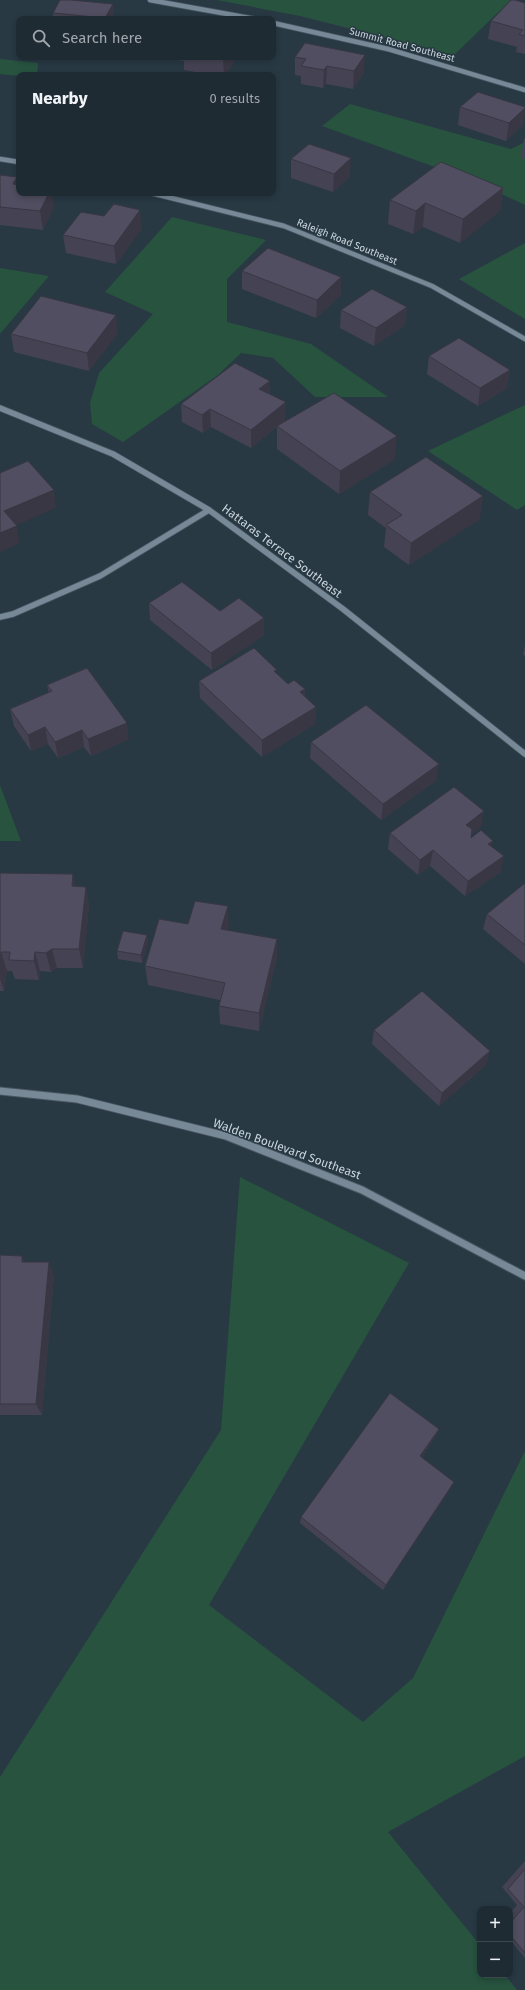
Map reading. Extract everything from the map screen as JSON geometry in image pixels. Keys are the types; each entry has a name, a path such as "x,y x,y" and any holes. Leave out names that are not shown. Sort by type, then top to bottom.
{"street":[{"path":"150,0 238,16"},
{"name":"Summit Road Southeast","path":"276,24 388,49 525,90"},
{"path":"0,159 16,162"},
{"name":"Raleigh Road Southeast","path":"163,196 284,226 432,286 525,339"},
{"name":"Hattaras Terrace Southeast","path":"0,408 113,454 209,510 343,609 525,754"},
{"path":"0,617 13,614 100,576 209,510"},
{"name":"Walden Boulevard Southeast","path":"0,1091 77,1100 226,1136 362,1190 525,1276"}],"green space":[{"path":"217,0 511,0 454,55 300,16"},
{"path":"0,59 38,63 37,72 16,72 16,76 0,74"},
{"path":"350,104 511,149 525,142 525,205 476,182 322,126"},
{"path":"172,217 266,240 227,279 227,322 311,344 388,397 315,397 273,358 241,353 218,375 123,442 92,424 90,403 99,373 153,314 105,292"},
{"path":"525,243 525,319 459,279"},
{"path":"0,268 49,276 0,334"},
{"path":"525,405 525,505 517,510 428,451"},
{"path":"0,785 21,841 0,841"},
{"path":"240,1177 409,1263 209,1605 363,1722 413,1678 525,1451 525,1756 388,1832 477,1941 477,1978 507,1978 517,1990 0,1990 0,1777 221,1430"}],"building":[{"path":"60,0 113,4 106,16 84,16 53,13"},
{"path":"511,0 525,3 525,36 519,34 523,30 491,21"},
{"path":"305,43 365,55 354,71 327,66 324,70 301,66 306,59 295,57"},
{"path":"478,92 525,108 509,123 460,107"},
{"path":"309,144 351,158 334,174 291,159"},
{"path":"441,162 503,188 463,219 425,203 416,211 390,200"},
{"path":"0,175 16,177 13,184 16,184 16,196 48,196 40,211 0,207"},
{"path":"114,204 140,210 114,246 63,235 81,212 104,216"},
{"path":"268,248 341,277 317,300 242,271"},
{"path":"372,289 407,307 376,328 341,310"},
{"path":"41,296 116,315 87,353 11,334"},
{"path":"459,338 510,370 480,388 429,356"},
{"path":"235,363 270,381 259,389 286,402 251,430 210,409 202,415 181,404"},
{"path":"334,393 397,436 340,471 277,426"},
{"path":"426,457 483,496 411,543 386,525 402,515 370,492"},
{"path":"28,461 54,490 4,511 17,526 0,533 0,473"},
{"path":"182,582 220,611 239,598 264,618 211,653 149,603"},
{"path":"254,648 277,670 274,671 288,684 294,680 305,689 300,692 316,707 262,740 199,681"},
{"path":"87,668 127,723 88,739 82,730 55,742 45,727 28,735 10,709 52,691 47,685"},
{"path":"366,705 439,764 383,804 311,742"},
{"path":"454,787 484,811 466,825 472,829 471,838 481,830 493,841 488,844 504,856 468,881 433,850 420,860 390,833"},
{"path":"0,873 73,874 72,886 86,887 79,949 52,949 46,953 35,952 34,961 9,960 10,952 1,952 0,960"},
{"path":"525,883 525,945 487,914"},
{"path":"195,901 228,906 221,929 277,939 259,1013 219,1006 225,983 145,966 159,919 188,924"},
{"path":"123,931 147,935 141,955 117,951"},
{"path":"422,991 490,1051 442,1093 374,1030"},
{"path":"0,1255 22,1256 22,1262 49,1262 36,1404 0,1404"},
{"path":"390,1393 439,1429 420,1456 454,1482 386,1585 301,1517"},
{"path":"525,1869 525,1953 513,1939 513,1920 524,1907 508,1889"}]}
